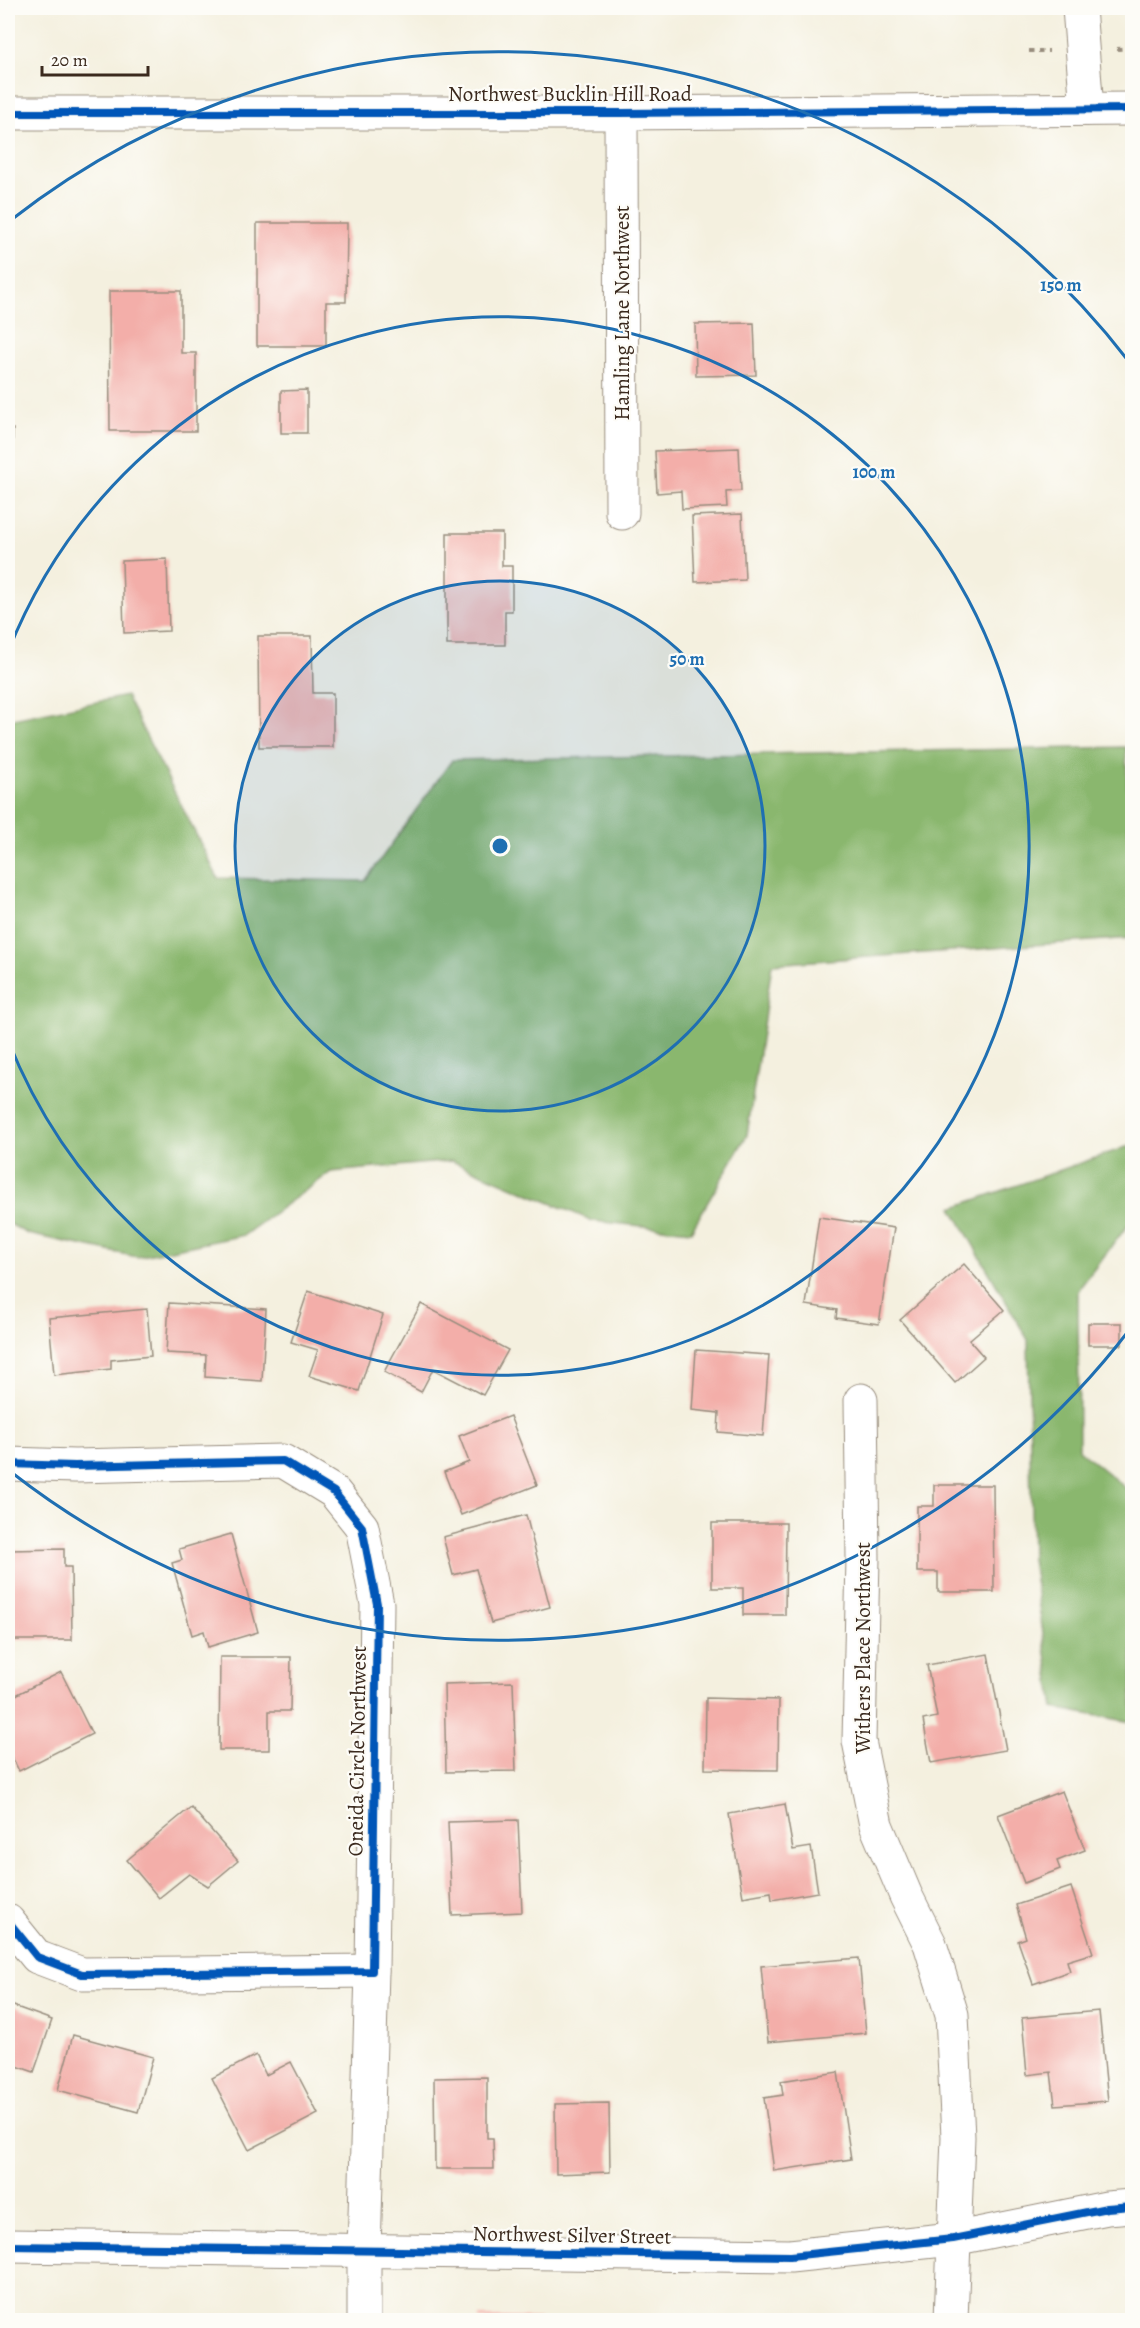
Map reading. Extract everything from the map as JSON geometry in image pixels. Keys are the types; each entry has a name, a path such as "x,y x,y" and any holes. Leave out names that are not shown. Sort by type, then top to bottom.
{"street":[{"path":"1078,8 1087,109"},
{"name":"Northwest Bucklin Hill Road","path":"8,113 621,113 1132,109"},
{"name":"Hamling Lane Northwest","path":"621,113 622,513"},
{"name":"Withers Place Northwest","path":"861,1400 862,1558 859,1741 876,1825 906,1896 930,1944 952,2015 958,2137 951,2320"},
{"name":"Oneida Circle Northwest","path":"8,1464 75,1466 284,1461 334,1492 362,1527 377,1604 364,2320"},
{"path":"8,1921 37,1957 82,1974 372,1971"},
{"name":"Northwest Silver Street","path":"8,2246 790,2256 953,2240 1107,2208 1132,2206"}],"green space":[{"path":"126,696 218,878 365,881 452,760 1126,747 1132,938 772,964 747,1135 691,1231 593,1221 452,1161 331,1172 244,1235 137,1257 28,1234 8,1223 8,720"},
{"path":"1132,1145 1132,1225 1128,1225 1078,1290 1079,1450 1132,1493 1132,1722 1054,1708 1032,1559 1028,1340 952,1208"}],"building":[{"path":"257,223 347,223 346,302 326,302 326,346 257,346"},
{"path":"109,291 181,291 181,353 196,353 196,431 110,431"},
{"path":"754,323 756,375 696,376 695,324"},
{"path":"307,390 307,433 281,433 281,391"},
{"path":"8,429 13,429 10,575 8,575"},
{"path":"739,448 741,491 726,492 727,507 682,509 681,491 657,493 655,451"},
{"path":"742,514 745,580 695,582 692,516"},
{"path":"447,533 502,533 502,566 512,566 512,611 505,611 505,645 447,645"},
{"path":"167,559 169,631 124,633 122,561"},
{"path":"258,636 312,636 313,693 333,693 333,747 259,747"},
{"path":"819,1217 894,1228 879,1324 836,1318 837,1310 806,1305"},
{"path":"964,1264 1004,1310 969,1340 984,1357 955,1383 900,1320"},
{"path":"308,1291 383,1315 359,1391 309,1376 318,1350 291,1342"},
{"path":"169,1303 266,1309 262,1381 205,1377 206,1355 166,1353"},
{"path":"421,1304 508,1350 483,1395 433,1369 421,1392 384,1372"},
{"path":"147,1309 151,1356 111,1360 111,1369 54,1375 49,1318"},
{"path":"1088,1323 1122,1323 1122,1345 1088,1345"},
{"path":"696,1350 769,1355 763,1436 718,1432 719,1413 692,1410"},
{"path":"510,1416 537,1485 461,1515 444,1472 469,1462 459,1436"},
{"path":"934,1485 993,1485 994,1592 938,1592 938,1572 917,1572 917,1506 934,1506"},
{"path":"526,1515 550,1607 491,1623 476,1569 453,1575 443,1537"},
{"path":"712,1523 786,1523 785,1615 743,1615 743,1588 712,1588"},
{"path":"231,1534 258,1632 208,1647 204,1631 192,1635 172,1563 182,1560 179,1549"},
{"path":"64,1549 64,1567 71,1567 72,1640 8,1640 8,1550"},
{"path":"988,1654 1006,1750 931,1763 923,1720 937,1717 927,1665"},
{"path":"220,1657 291,1657 290,1711 269,1711 269,1750 219,1750"},
{"path":"61,1672 92,1734 19,1771 8,1748 8,1699"},
{"path":"513,1682 516,1771 446,1772 444,1684"},
{"path":"706,1698 779,1700 778,1770 705,1769"},
{"path":"1062,1791 1085,1850 1057,1861 1060,1869 1024,1883 998,1815"},
{"path":"785,1804 793,1850 811,1847 818,1892 772,1900 771,1892 743,1897 729,1814"},
{"path":"191,1807 238,1861 208,1886 189,1874 159,1898 127,1860"},
{"path":"518,1820 522,1912 452,1915 448,1822"},
{"path":"1071,1887 1093,1953 1067,1961 1070,1971 1033,1984 1018,1941 1026,1938 1016,1905"},
{"path":"859,1958 866,2033 768,2042 761,1966"},
{"path":"8,2004 52,2020 34,2072 8,2063"},
{"path":"1099,2011 1108,2101 1055,2105 1051,2072 1027,2075 1022,2018"},
{"path":"73,2035 153,2057 138,2112 58,2090"},
{"path":"256,2055 266,2075 291,2062 318,2114 249,2150 212,2078"},
{"path":"838,2072 851,2159 774,2171 764,2098 783,2095 781,2081"},
{"path":"487,2077 487,2138 493,2138 494,2169 435,2169 434,2078"},
{"path":"609,2103 610,2172 556,2174 555,2104"},
{"path":"479,2317 539,2318 539,2320 479,2320"}],"cycle path":[{"path":"8,113 621,113 1132,109"},
{"path":"8,1464 75,1466 283,1461 334,1492 362,1527 377,1604 372,1971 82,1974 37,1957 8,1921"},
{"path":"8,2246 790,2256 953,2239 1107,2208 1132,2206"}]}
